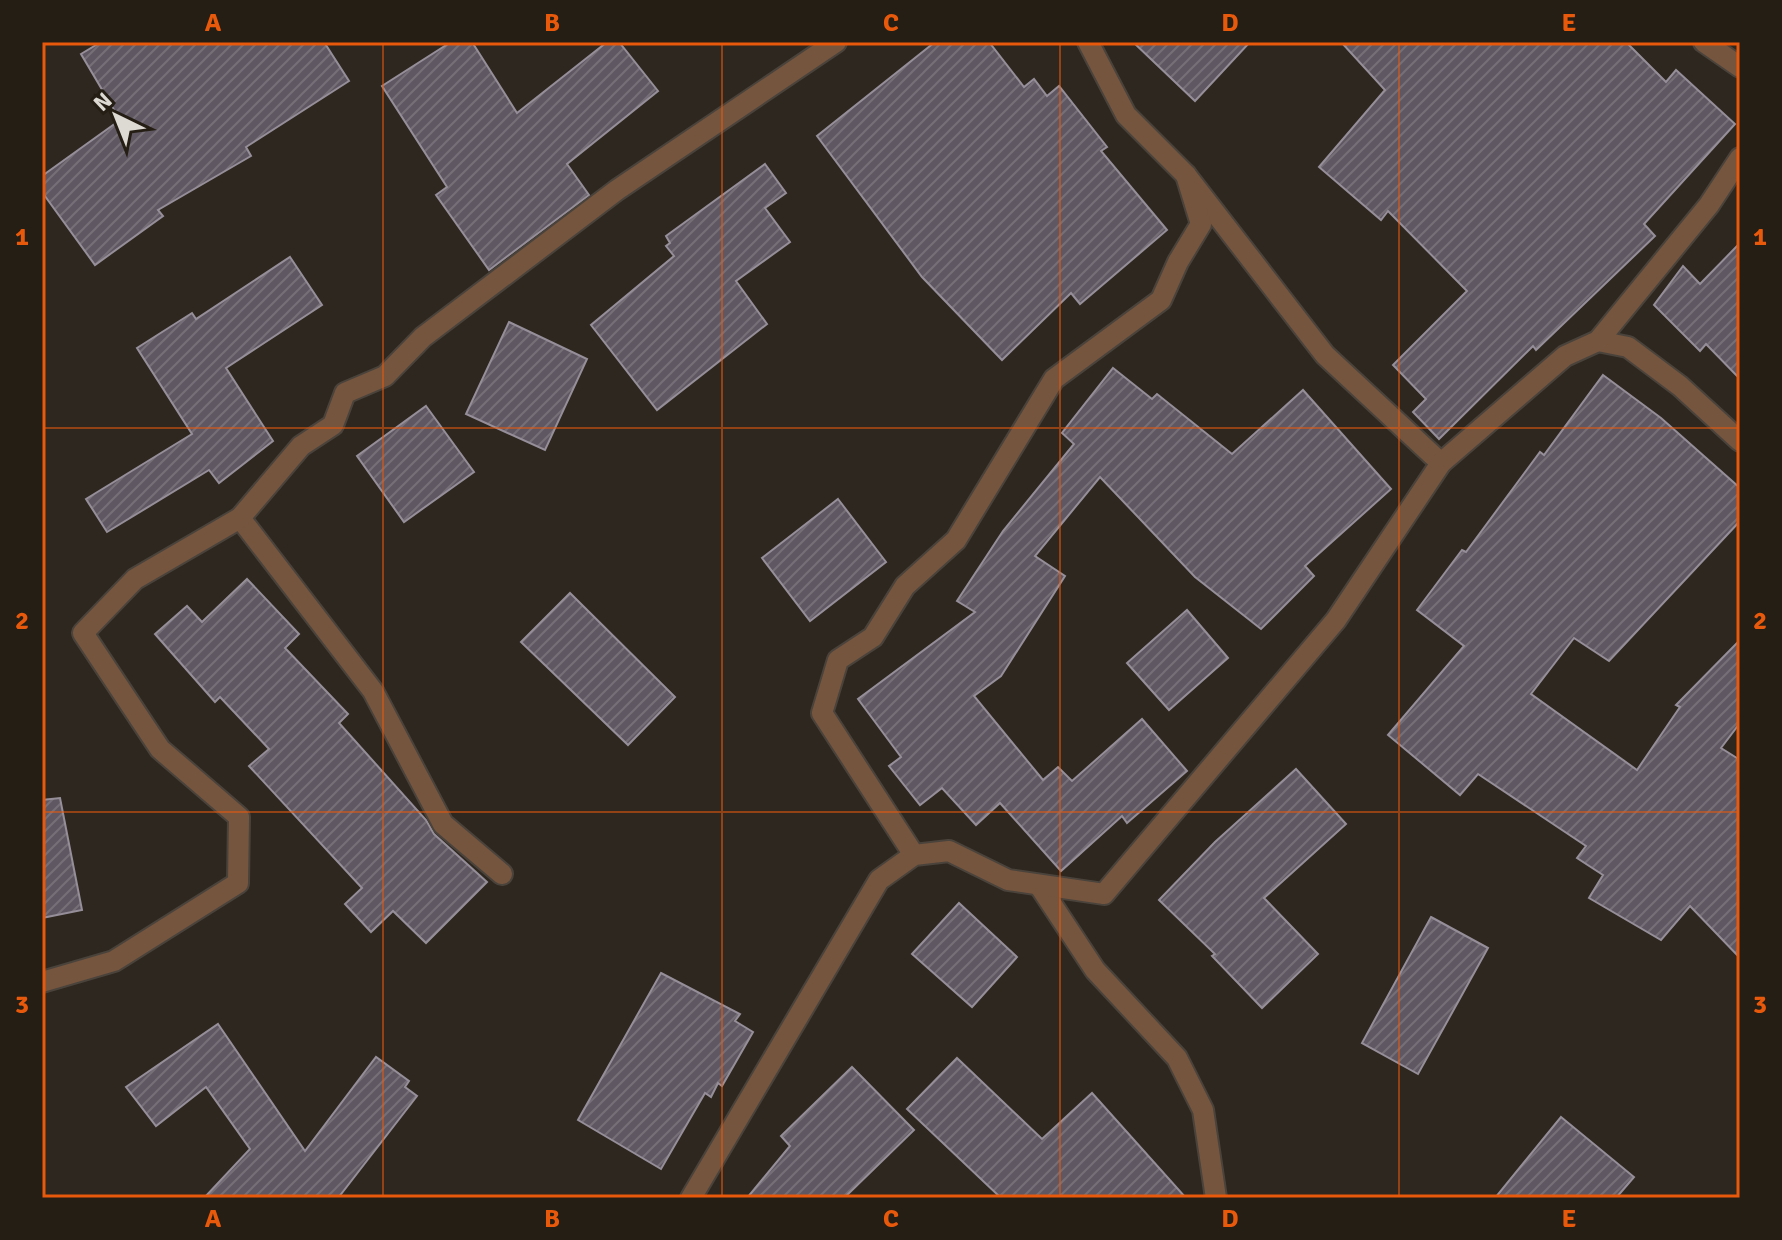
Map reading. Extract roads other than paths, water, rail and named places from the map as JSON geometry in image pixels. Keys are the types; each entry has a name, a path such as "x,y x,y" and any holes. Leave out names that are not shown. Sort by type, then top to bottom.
{"street":[{"path":"42,982 114,961 238,883 239,817 160,749 83,633 135,579 240,518 301,446 333,425 345,393 385,376 423,337 617,190 836,42"},
{"path":"1088,42 1126,115 1186,175 1325,355 1441,463"},
{"path":"1704,42 1740,67"},
{"path":"691,1198 879,880 914,855 949,851 1008,880 1104,894 1336,620 1441,463 1565,356 1598,341 1709,205 1740,158"},
{"path":"914,855 822,713 838,660 873,637 905,586 956,540 1054,379 1161,300 1178,262 1201,224 1186,175"},
{"path":"1598,341 1628,347 1680,386 1740,441"},
{"path":"240,518 373,691 443,824 502,874"},
{"path":"1039,885 1095,970 1177,1058 1203,1110 1216,1198"}]}
